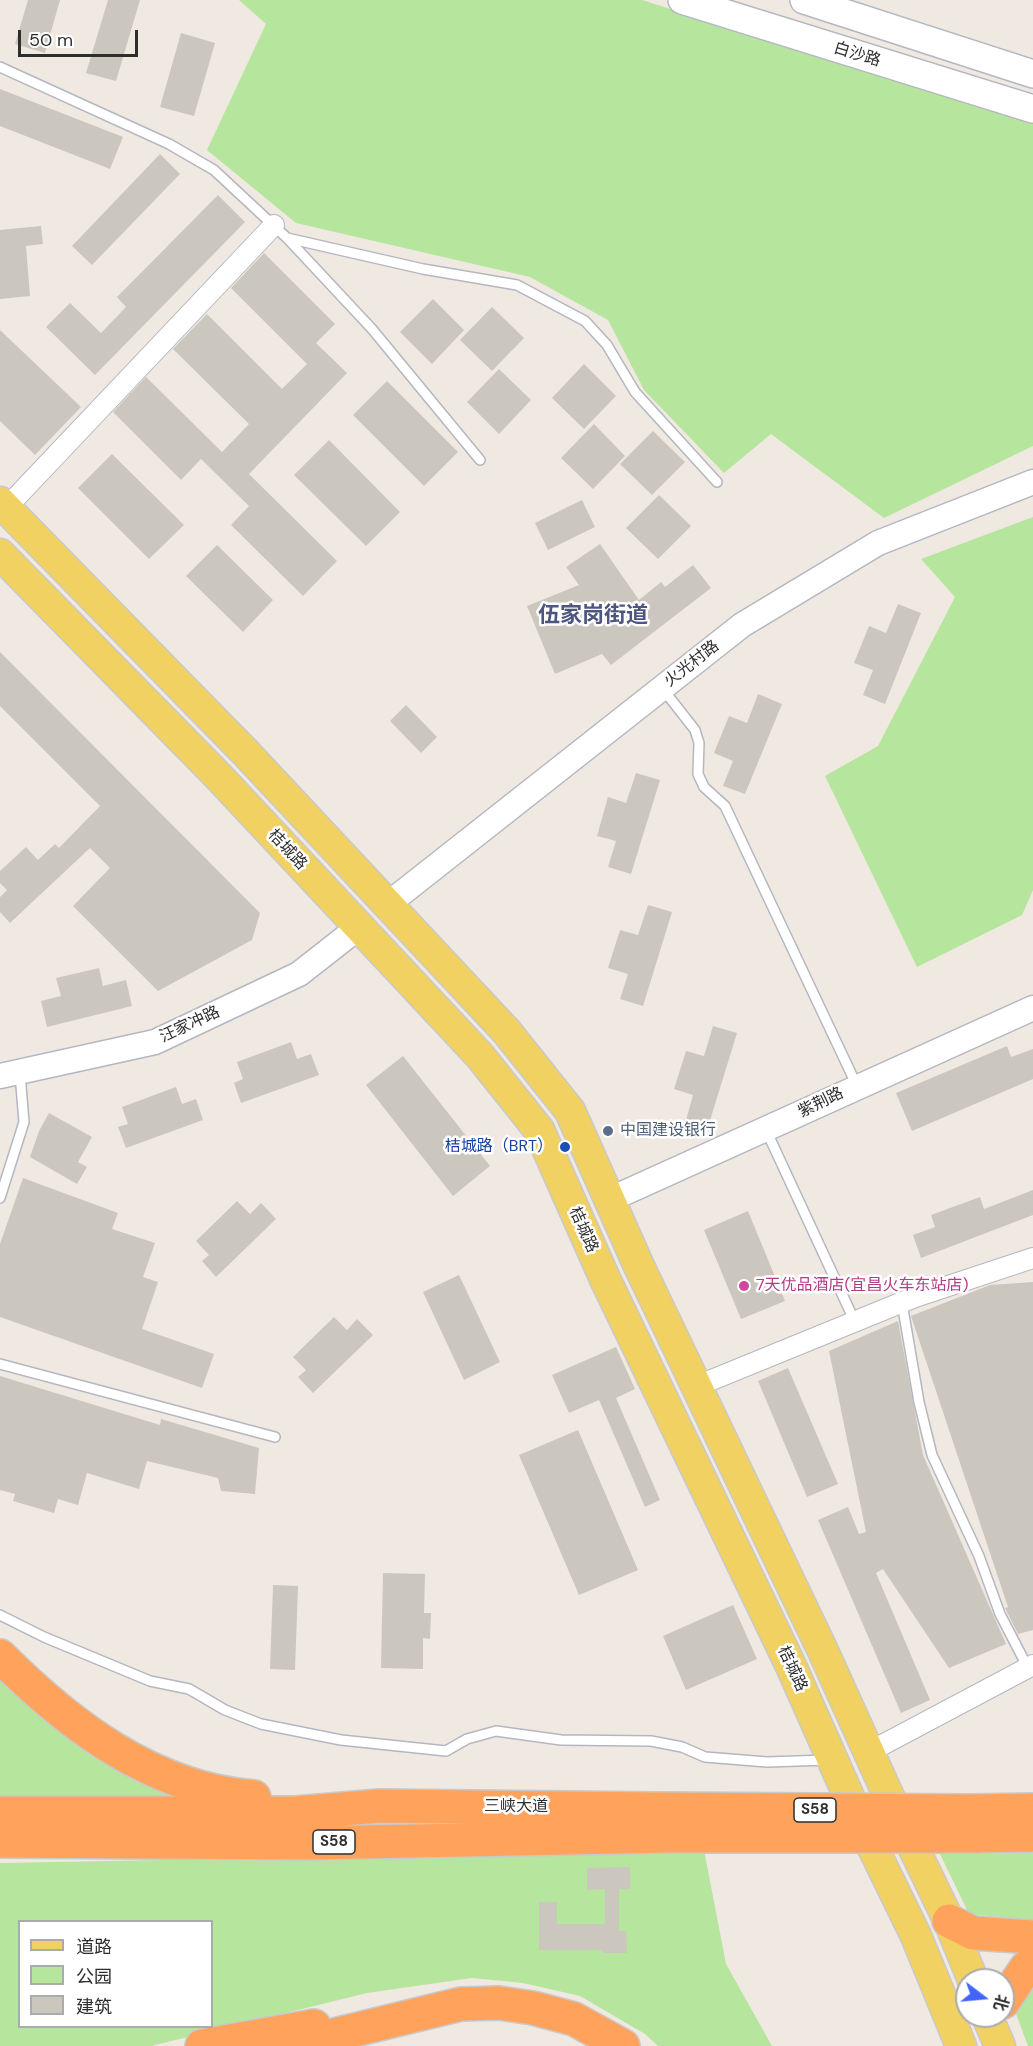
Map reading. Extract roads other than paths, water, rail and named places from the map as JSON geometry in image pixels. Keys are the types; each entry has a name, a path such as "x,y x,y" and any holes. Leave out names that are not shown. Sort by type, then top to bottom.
{"highway":[{"path":"0,1656 39,1694 124,1756 172,1780 232,1795 379,1806"},
{"name":"三峡大道","path":"0,1813 295,1813 379,1806 665,1822 973,1824 1033,1835"},
{"name":"三峡大道","path":"973,1824 1033,1810"},
{"name":"三峡大道","path":"0,1841 312,1843 665,1822"},
{"path":"949,1921 973,1934 1033,1937"},
{"path":"1015,1987 1026,1968 1033,1963"},
{"path":"202,2046 241,2037 461,2004 499,2003 533,2008 574,2019 623,2046"},
{"path":"289,2046 461,2004"},
{"path":"380,2046 464,2025 505,2023 570,2035 590,2046"}],"main road":[{"name":"白沙路","path":"682,0 1033,109"},
{"path":"804,0 1033,74"},
{"path":"3,505 245,752 388,904 507,1032 570,1111 638,1264 949,1921 968,1968"},
{"name":"桔城路","path":"0,554 219,777 480,1056 539,1130 605,1279 780,1644 832,1760 916,1936 961,2046"}],"street":[{"path":"3,505 280,231"},
{"name":"火光村路","path":"388,904 742,625 878,543 1033,482"},
{"name":"汪家冲路","path":"10,1074 155,1042 299,974 359,927"},
{"name":"紫荆路","path":"610,1199 1033,1008"},
{"path":"697,1386 902,1303 1033,1258"},
{"path":"869,1752 1030,1666"}],"lane":[{"path":"0,67 169,144 205,165 280,231 372,329 480,460"},
{"path":"280,231 423,268 517,285 585,321 607,345 635,392 717,482"},
{"path":"662,688 696,730 699,743 698,774 704,787 725,806 857,1086"},
{"path":"0,1198 24,1122 10,1074"},
{"path":"766,1130 855,1322"},
{"path":"902,1303 919,1402 932,1455 979,1556 1000,1614 1030,1666"},
{"path":"0,1364 275,1437"},
{"path":"0,1615 44,1637 150,1681 189,1689 225,1710 261,1724 341,1740 446,1751 467,1739 495,1731 561,1740 651,1741 682,1747 705,1757 716,1758 767,1762 832,1760"}],"place":[{"name":"中国建设银行","path":"608,1131"},
{"name":"桔城路（BRT）","path":"565,1147"},
{"name":"7天优品酒店(宜昌火车东站店)","path":"744,1286"}],"district":[{"name":"伍家岗街道","path":"593,616"}]}
